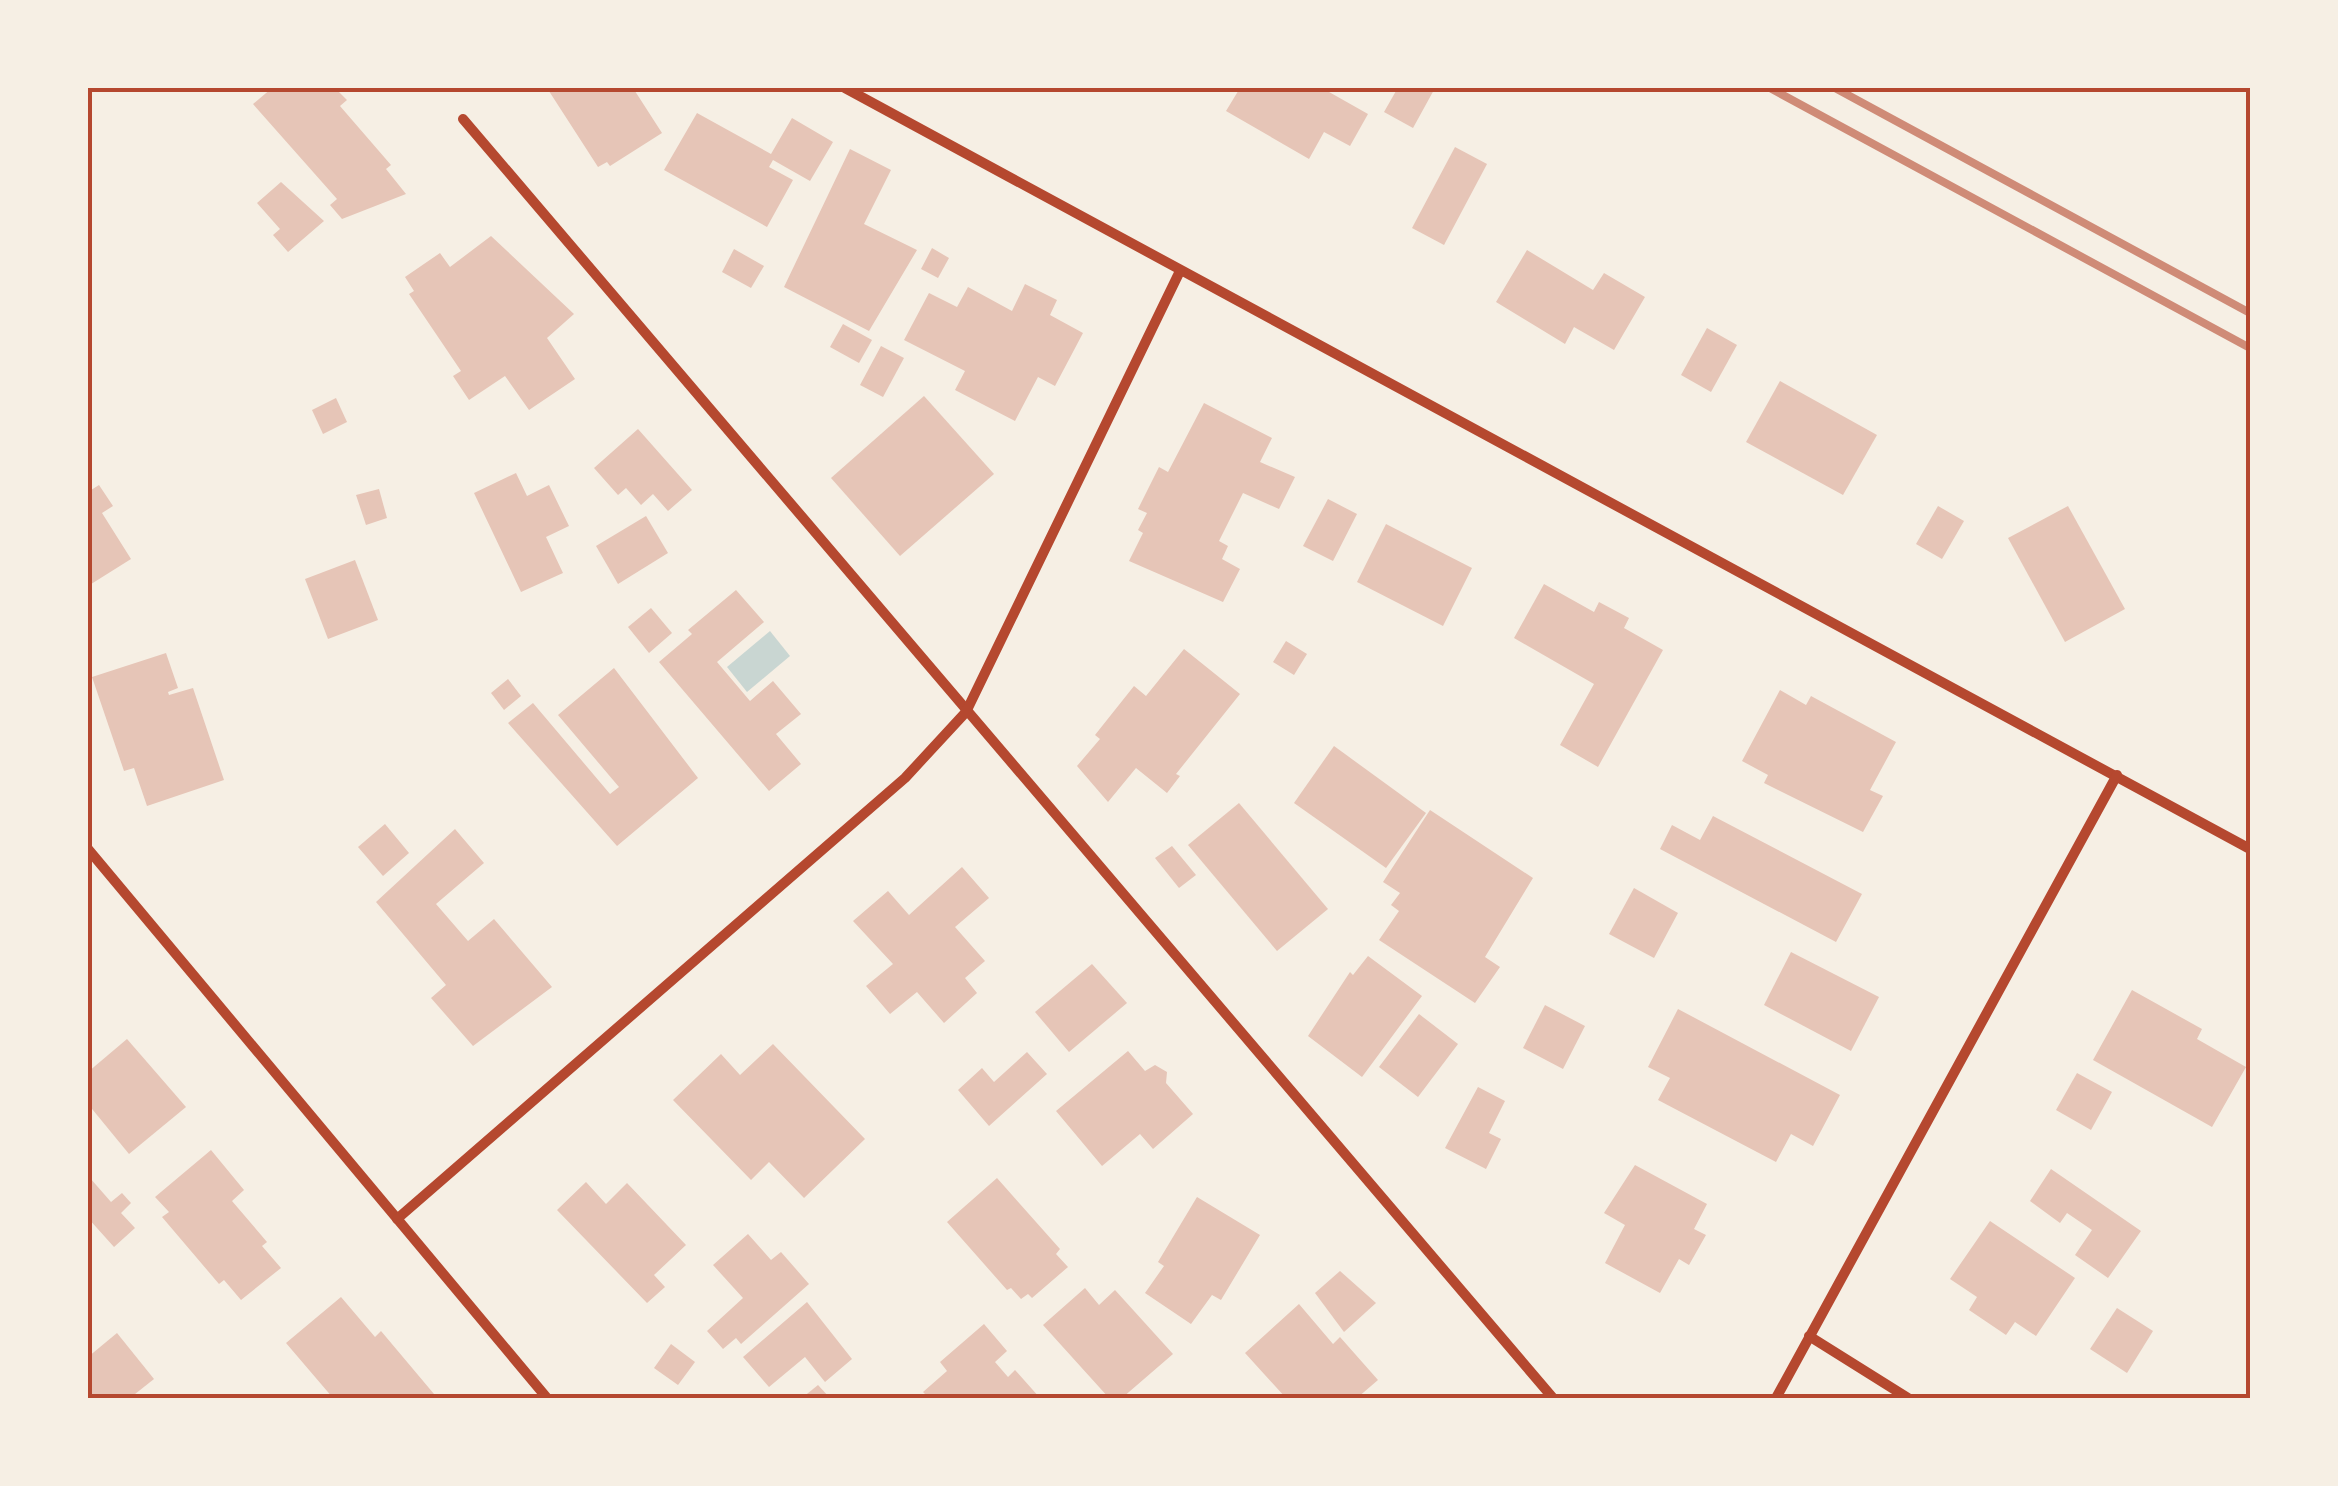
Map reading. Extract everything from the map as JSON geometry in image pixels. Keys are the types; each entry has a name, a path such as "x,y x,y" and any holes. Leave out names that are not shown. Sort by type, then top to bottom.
{"street":[{"path":"845,88 2250,849"},
{"path":"463,120 1553,1398"},
{"path":"397,1219 904,778 966,712 1180,271"},
{"path":"1776,1398 2116,775"},
{"path":"88,849 548,1398"},
{"path":"1809,1336 1908,1398"}],"shaded area":[{"path":"770,631 790,656 747,692 727,667"}],"building":[{"path":"272,88 335,88 347,100 340,106 391,165 386,169 406,194 342,219 330,205 337,199 253,104"},
{"path":"547,88 633,88 662,133 610,166 607,162 598,167"},
{"path":"1240,88 1322,88 1368,114 1350,146 1324,132 1309,159 1226,111"},
{"path":"1390,88 1435,88 1413,128 1384,112 1396,91"},
{"path":"697,113 771,154 792,118 833,142 810,181 773,160 769,167 793,180 767,227 664,170"},
{"path":"1455,147 1487,164 1444,245 1412,228"},
{"path":"850,149 891,170 864,224 917,250 869,331 784,287"},
{"path":"281,182 324,221 288,252 273,235 280,229 257,203"},
{"path":"491,236 574,314 547,338 575,379 529,410 505,376 469,400 453,376 461,371 409,294 414,291 405,277 440,253 450,267"},
{"path":"932,248 949,258 938,278 921,269"},
{"path":"734,249 764,266 751,288 722,272"},
{"path":"1527,250 1593,290 1604,273 1645,297 1614,350 1574,327 1565,344 1496,302"},
{"path":"1025,284 1057,300 1050,315 1083,333 1055,386 1038,377 1015,421 955,390 965,371 904,340 929,293 957,307 968,287 1012,311"},
{"path":"843,324 872,340 859,363 830,347"},
{"path":"1707,328 1737,345 1711,392 1681,375"},
{"path":"881,346 904,358 883,397 860,385"},
{"path":"1780,381 1877,435 1843,495 1746,442"},
{"path":"924,396 994,474 900,556 831,478"},
{"path":"336,398 347,422 323,434 312,410"},
{"path":"1204,403 1272,438 1260,462 1295,477 1279,509 1243,493 1219,541 1228,546 1222,559 1240,569 1223,602 1129,561 1143,533 1138,530 1147,513 1138,509 1159,467 1168,472"},
{"path":"638,429 692,490 668,511 653,494 641,505 626,488 618,495 594,468"},
{"path":"516,473 527,496 549,485 569,526 546,537 563,573 521,592 474,493"},
{"path":"99,485 113,506 102,513 131,559 88,586 88,492"},
{"path":"379,489 387,518 366,525 356,495"},
{"path":"1328,499 1357,514 1333,561 1303,546"},
{"path":"1938,506 1964,521 1942,559 1916,544"},
{"path":"2068,506 2125,609 2065,642 2008,538"},
{"path":"646,516 668,553 618,584 596,546"},
{"path":"1386,524 1472,568 1443,626 1357,582"},
{"path":"355,560 378,620 328,639 305,579"},
{"path":"1544,584 1594,612 1599,602 1629,618 1624,628 1663,650 1598,767 1560,745 1594,684 1514,638"},
{"path":"736,590 764,622 717,662 750,701 773,681 801,714 776,734 801,764 769,791 659,662 692,634 688,630"},
{"path":"651,608 672,633 649,653 628,627"},
{"path":"1286,641 1307,654 1294,675 1273,662"},
{"path":"1184,649 1240,694 1176,774 1180,776 1167,793 1136,768 1108,802 1077,766 1100,739 1095,735 1134,686 1146,696"},
{"path":"166,653 178,688 169,695 193,688 224,780 147,806 134,768 124,771 92,677"},
{"path":"614,668 698,778 617,846 508,723 533,703 610,794 619,787 558,715"},
{"path":"508,679 521,696 504,710 491,693"},
{"path":"1780,690 1806,705 1811,696 1896,742 1870,790 1883,796 1863,832 1764,783 1768,775 1742,761"},
{"path":"1334,746 1426,813 1386,868 1294,803"},
{"path":"1239,803 1328,909 1277,951 1188,845"},
{"path":"1430,810 1533,878 1485,957 1500,967 1475,1003 1379,940 1399,911 1391,905 1400,893 1383,882"},
{"path":"1713,816 1862,894 1836,942 1660,849 1672,825 1700,840"},
{"path":"385,824 409,853 383,876 358,847"},
{"path":"455,829 484,863 436,904 468,941 494,919 552,987 473,1046 431,998 446,985 376,902"},
{"path":"1172,846 1196,875 1179,888 1155,858"},
{"path":"962,867 989,898 955,927 985,961 965,978 977,993 944,1023 917,992 890,1014 866,986 893,964 853,921 888,891 909,915"},
{"path":"1634,888 1678,913 1654,958 1609,934"},
{"path":"1791,952 1879,997 1851,1051 1764,1005"},
{"path":"1368,956 1422,996 1362,1077 1308,1036 1350,972 1353,975"},
{"path":"1092,964 1127,1003 1069,1052 1035,1012"},
{"path":"2132,990 2202,1029 2197,1039 2246,1067 2212,1127 2093,1060"},
{"path":"1545,1005 1585,1026 1563,1069 1523,1048"},
{"path":"1678,1009 1840,1095 1813,1146 1791,1134 1776,1162 1658,1100 1670,1078 1648,1067"},
{"path":"1419,1014 1458,1044 1418,1097 1379,1067"},
{"path":"127,1039 186,1107 129,1154 88,1104 88,1072"},
{"path":"773,1044 865,1139 804,1198 769,1162 751,1180 673,1100 721,1054 740,1075"},
{"path":"1128,1051 1145,1071 1155,1065 1167,1072 1166,1083 1193,1114 1153,1149 1140,1134 1102,1166 1056,1111"},
{"path":"1027,1052 1047,1074 989,1126 958,1090 982,1068 994,1082"},
{"path":"2077,1073 2112,1092 2091,1130 2056,1110"},
{"path":"1478,1087 1505,1101 1489,1133 1501,1139 1486,1169 1445,1148"},
{"path":"211,1150 244,1190 232,1201 267,1242 262,1246 281,1268 241,1300 224,1280 219,1284 162,1217 169,1212 155,1197"},
{"path":"1635,1165 1707,1204 1694,1229 1706,1235 1689,1265 1679,1259 1660,1293 1605,1263 1625,1225 1604,1213"},
{"path":"2051,1169 2141,1231 2108,1278 2075,1255 2092,1230 2067,1213 2060,1223 2030,1201"},
{"path":"90,1178 111,1202 122,1193 131,1203 121,1213 135,1228 114,1247 88,1218"},
{"path":"997,1178 1060,1249 1056,1254 1068,1267 1032,1298 1028,1294 1021,1299 1011,1288 1007,1290 947,1222"},
{"path":"586,1182 606,1204 627,1183 686,1245 654,1275 665,1287 647,1303 557,1210"},
{"path":"1197,1197 1260,1235 1221,1300 1212,1295 1191,1324 1145,1293 1164,1266 1158,1262"},
{"path":"1990,1221 2075,1278 2036,1336 2015,1322 2006,1335 1969,1310 1977,1297 1950,1279"},
{"path":"748,1234 771,1260 781,1252 809,1284 741,1344 736,1338 723,1349 707,1331 743,1298 713,1265"},
{"path":"1340,1271 1376,1303 1344,1332 1315,1293"},
{"path":"1085,1288 1099,1305 1115,1290 1173,1354 1122,1398 1109,1398 1043,1325"},
{"path":"341,1297 375,1337 381,1331 434,1394 429,1398 333,1398 286,1343"},
{"path":"807,1302 852,1359 825,1382 805,1357 769,1387 743,1357"},
{"path":"1299,1304 1333,1344 1340,1337 1378,1380 1357,1398 1286,1398 1245,1353"},
{"path":"2117,1308 2153,1331 2127,1373 2090,1349"},
{"path":"984,1324 1007,1351 995,1362 1008,1377 1015,1370 1040,1398 929,1398 923,1392 947,1371 940,1362"},
{"path":"117,1333 154,1379 130,1398 94,1398 88,1390 88,1357"},
{"path":"671,1344 695,1362 678,1385 654,1368"},
{"path":"818,1385 830,1398 802,1398"}],"railway":[{"path":"1770,88 2250,348"},
{"path":"1835,88 2250,313"}]}
